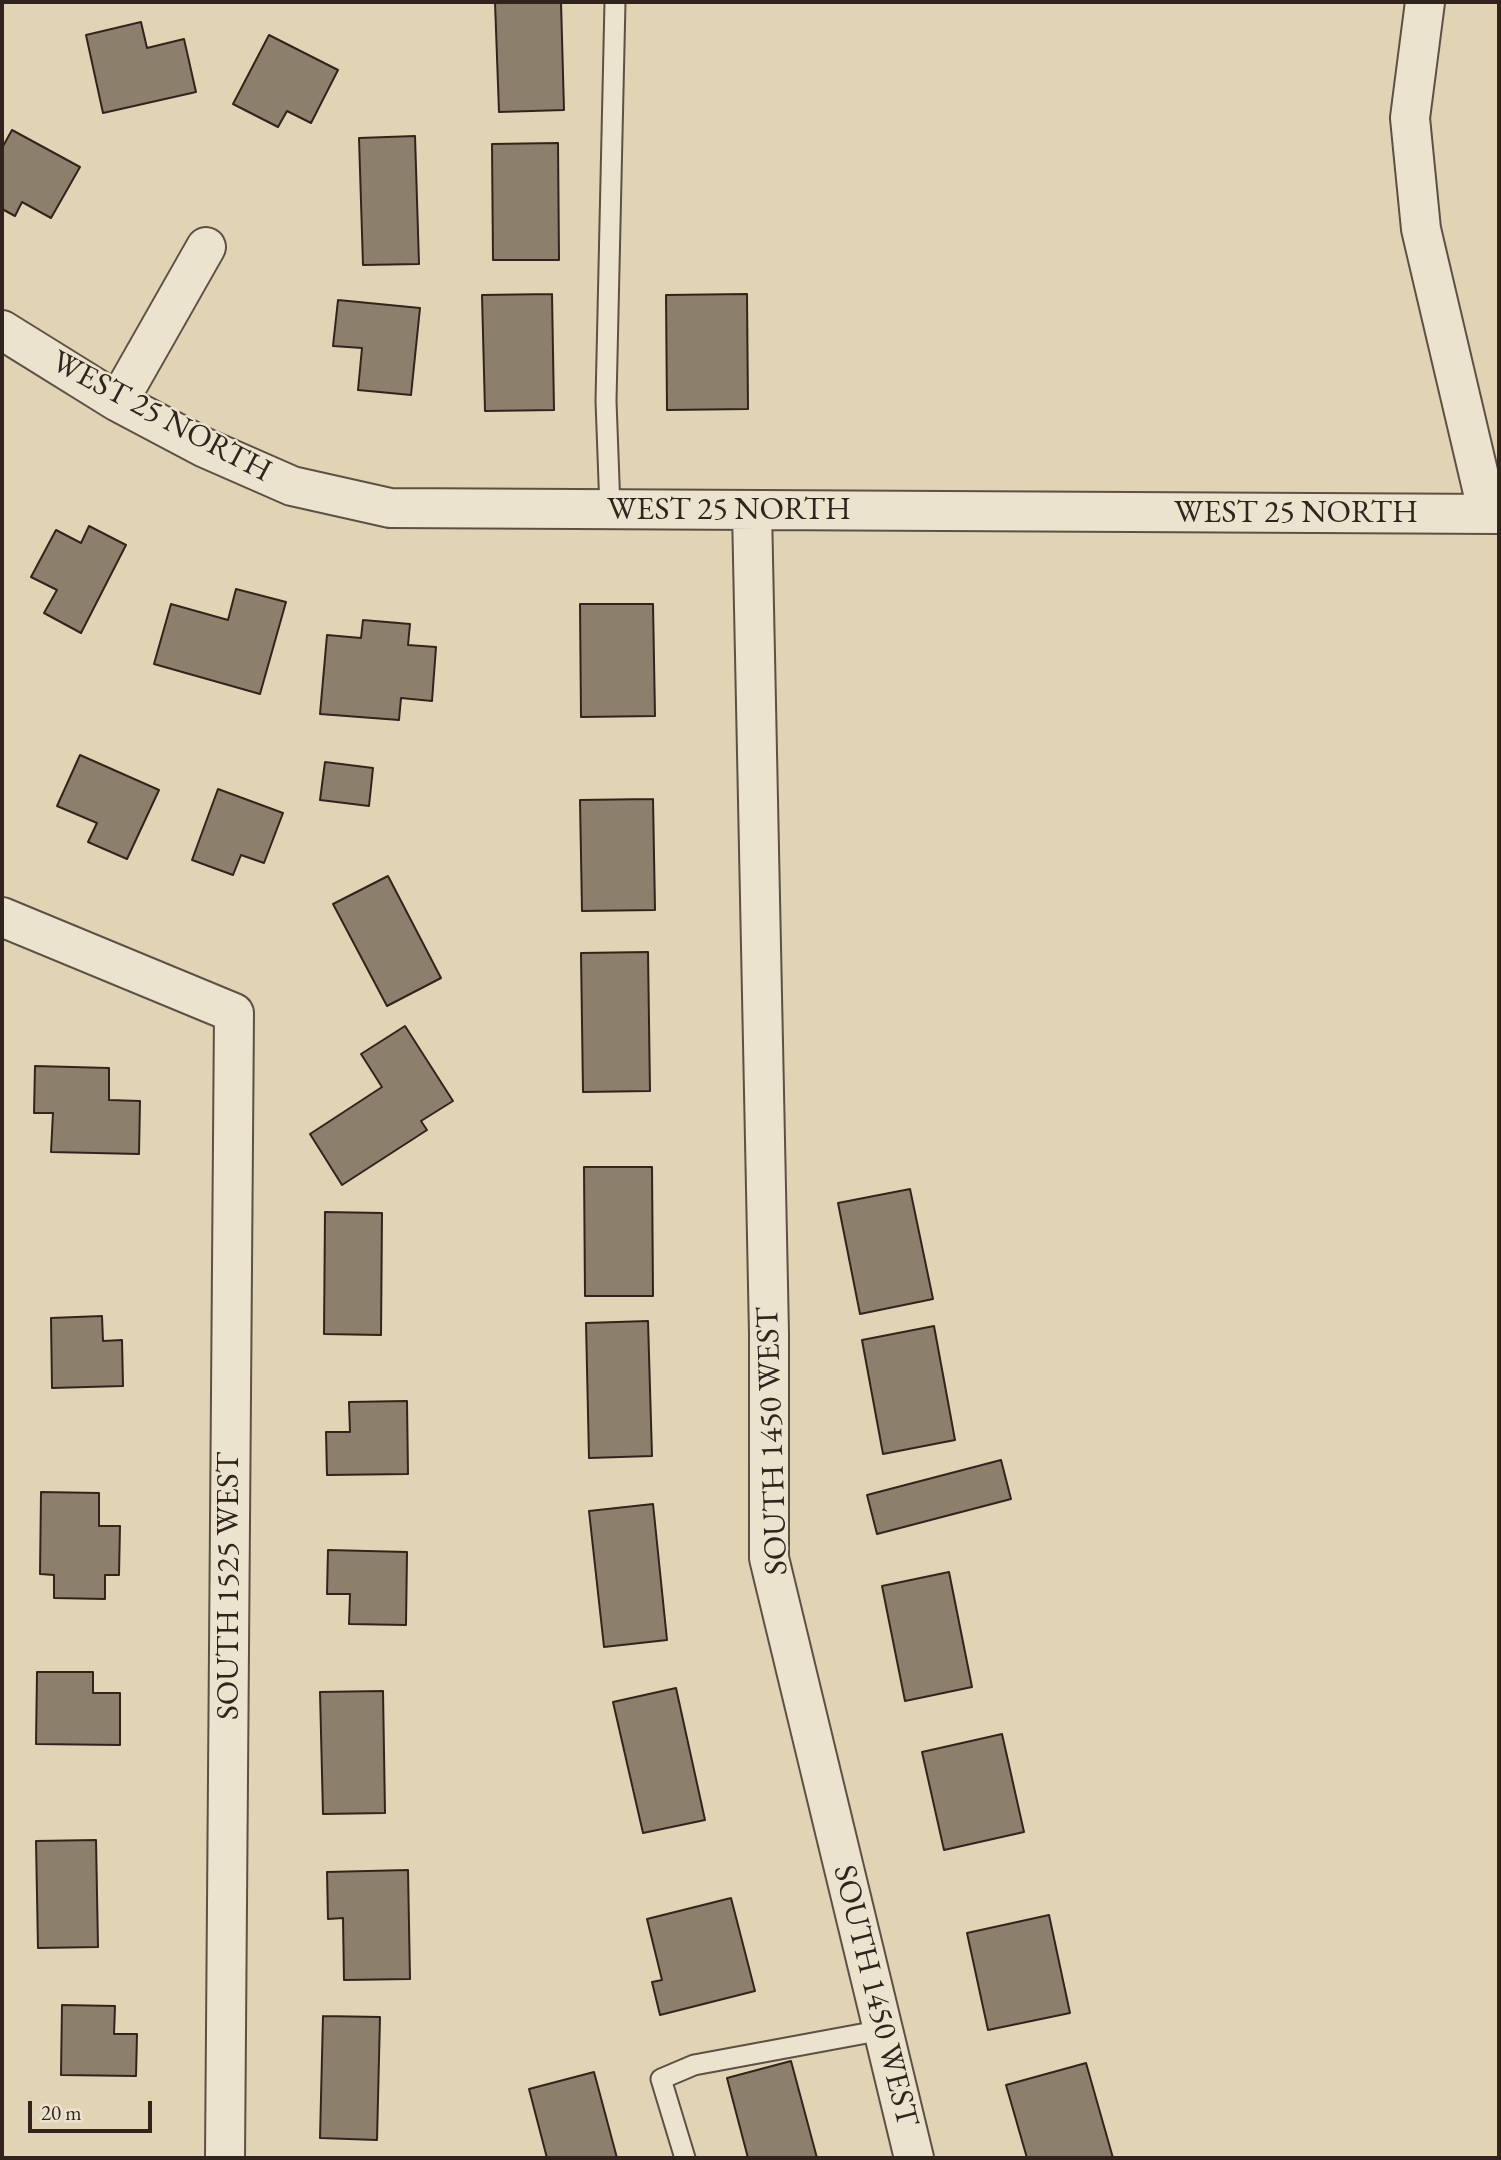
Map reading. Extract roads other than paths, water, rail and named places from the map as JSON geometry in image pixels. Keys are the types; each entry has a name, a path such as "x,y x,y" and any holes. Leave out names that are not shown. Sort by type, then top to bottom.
{"street":[{"path":"1425,2 1410,118 1421,229 1493,514"},
{"path":"118,402 206,247"},
{"name":"WEST 25 NORTH","path":"2,330 118,402 203,447 292,486 390,508 1493,514"},
{"name":"SOUTH 1450 WEST","path":"752,510 769,1334 769,1558 914,2158"},
{"name":"SOUTH 1525 WEST","path":"2,917 234,1013 225,2158"}],"lane":[{"path":"610,509 606,401 615,2"},
{"path":"685,2158 661,2079 694,2065 883,2030"}]}
